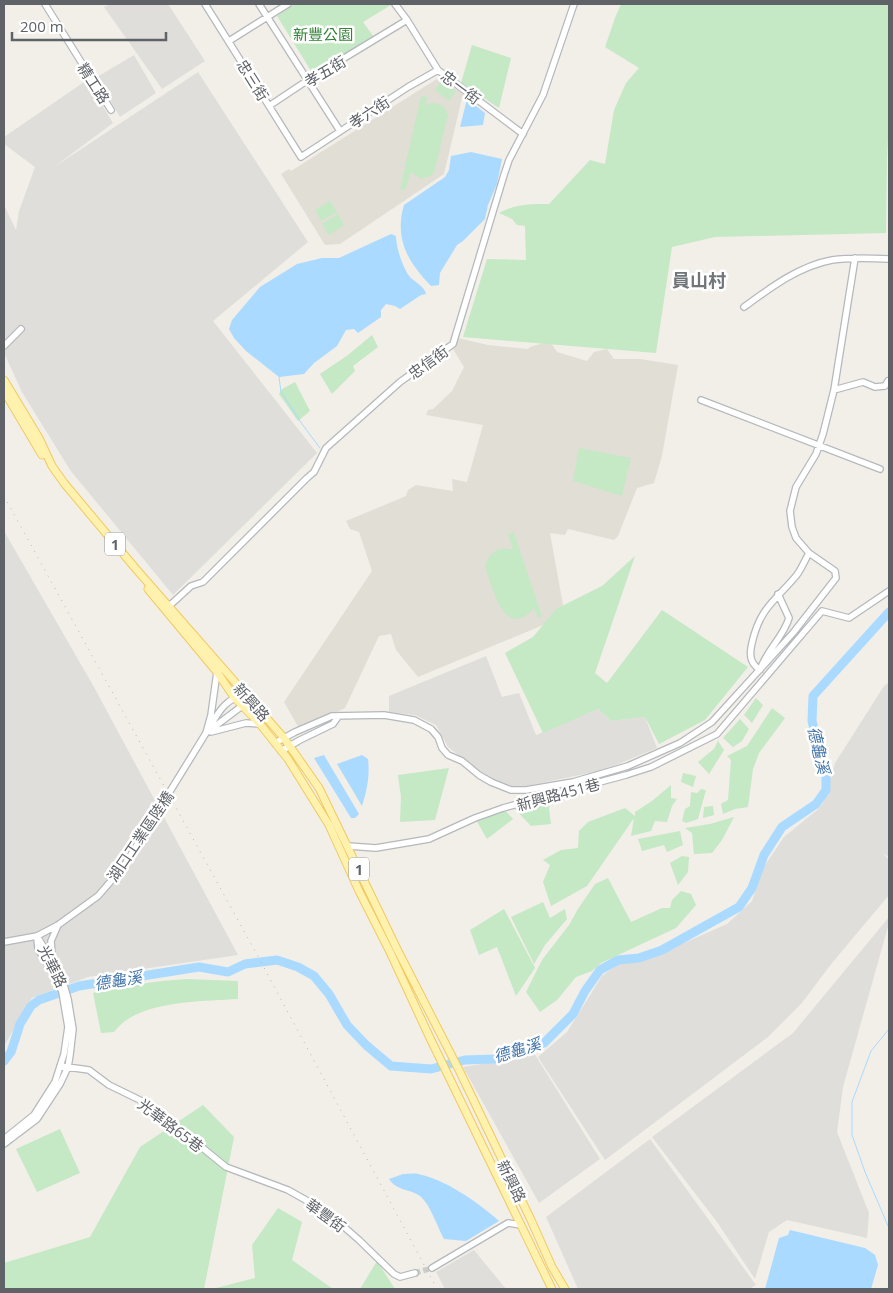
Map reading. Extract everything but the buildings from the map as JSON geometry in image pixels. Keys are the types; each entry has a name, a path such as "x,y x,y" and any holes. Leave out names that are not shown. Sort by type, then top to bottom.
{"main road":[{"name":"新興路","path":"4,380 39,438 52,466 167,607 234,697 260,724 301,778 329,825 552,1289"},
{"name":"新興路","path":"4,391 57,480 290,745 319,788 396,949 460,1072 552,1267 565,1289"}],"street":[{"name":"精工路","path":"45,4 111,110"},
{"name":"忠三街","path":"205,4 301,157"},
{"path":"259,4 340,131"},
{"path":"229,42 288,4"},
{"name":"忠一街","path":"395,4 408,20 438,70 524,134"},
{"name":"忠信街","path":"167,607 191,586 203,582 314,472 326,448 400,382 453,344 509,160 543,95 574,4"},
{"name":"孝五街","path":"269,106 308,80 408,20"},
{"name":"孝六街","path":"301,157 408,87 438,70"},
{"path":"744,307 774,285 801,271 830,260 855,258 889,259"},
{"path":"275,743 332,716 377,714 414,720 431,728 448,755 462,761 479,775 511,790 526,790 573,782 628,766 680,743 712,722 794,633 836,578 835,571 809,553 794,534 790,511 796,487 816,454 823,434 834,390 855,258"},
{"path":"4,346 21,329"},
{"path":"834,390 863,382 880,387 885,386 888,381"},
{"path":"701,400 880,470"},
{"path":"760,670 754,666 749,654 756,625 767,607 797,575 809,553"},
{"name":"新興路451巷","path":"348,846 376,848 429,839 475,818 503,808 610,780 651,767 717,734 822,612 849,618 889,591"},
{"path":"760,670 770,648 784,632 789,618 778,594"},
{"path":"206,733 211,716 217,672"},
{"path":"245,694 242,706 206,733 218,711 234,697 245,694"},
{"path":"281,751 333,724 338,717"},
{"path":"206,733 246,723 260,724"},
{"name":"湖口工業區陸橋","path":"4,942 37,936 58,925 98,896 124,866 206,733"},
{"path":"54,962 50,946 58,925"},
{"name":"光華路","path":"4,1144 37,1119 60,1084 68,1067 73,1029 62,978 37,936"},
{"name":"光華路","path":"37,936 38,949 63,988"},
{"name":"光華路","path":"4,1140 34,1115 55,1082 64,1054 68,1027 65,997"},
{"name":"光華路65巷","path":"60,1066 89,1070 109,1085 150,1104 226,1167"},
{"name":"華豐街","path":"226,1167 288,1190 327,1212 394,1274 400,1277 415,1273"},
{"path":"432,1268 508,1223 521,1225"}],"shaded area":[{"path":"110,4 168,4 205,61 162,89 104,7"},
{"path":"134,55 156,93 120,117 97,77"},
{"path":"198,72 308,242 213,321 317,453 173,595 70,470 22,392 4,353 4,205 16,230 19,211 35,167 4,144 4,137 87,80 113,123 54,167"},
{"path":"440,77 463,94 444,174 340,244 325,245 281,174 289,169 291,171"},
{"path":"458,338 488,345 528,349 550,341 557,352 587,361 594,352 607,349 614,359 640,359 678,365 662,456 654,483 637,488 618,536 614,540 568,529 565,535 550,533 565,616 418,677 396,650 391,634 379,636 345,708 300,730 284,702 372,571 359,532 350,529 346,521 406,496 408,490 416,485 453,491 452,479 467,482 483,425 426,415 428,410 433,409 452,391 464,367 453,349"},
{"path":"4,531 94,687 238,955 88,977 32,998 4,1046"},
{"path":"486,656 502,697 519,693 536,735 598,709 611,721 645,717 657,748 604,770 517,788 491,778 462,758 448,747 436,725 415,715 389,712 389,696"},
{"path":"889,682 889,857 883,853 889,860 889,895 832,963 801,1004 768,1037 605,1160 538,1057 567,1032 602,976 618,964 657,955 727,924 752,901 763,868 784,837 823,803 835,763 884,686"},
{"path":"889,917 889,923 843,1087 837,1132 869,1213 867,1238 787,1220 769,1232 755,1279 717,1222 652,1137 793,1033"},
{"path":"534,1053 600,1159 539,1203 463,1067 508,1060"},
{"path":"650,1139 756,1285 749,1289 578,1289 546,1217"},
{"path":"474,1250 506,1289 445,1289 436,1272"}],"green space":[{"name":"新豐公園","path":"295,4 391,5 363,22 374,37 313,74 277,16"},
{"path":"621,4 889,4 889,122 886,233 715,237 672,247 656,353 463,337 487,259 526,260 525,226 517,225 512,219 499,213 517,206 549,204 590,160 605,164 614,110 626,83 639,68 605,47"},
{"path":"472,45 511,58 499,108 461,83"},
{"path":"441,81 456,91 449,101 435,90"},
{"path":"421,96 427,97 426,105 440,104 445,108 448,115 434,173 421,179 411,172 405,190 400,189"},
{"path":"330,201 337,212 321,221 315,210"},
{"path":"338,214 344,225 329,235 322,224"},
{"path":"372,335 378,347 353,366 355,371 332,394 320,374 348,355"},
{"path":"295,382 310,411 298,421 279,394 282,389"},
{"path":"579,448 631,458 622,496 573,481"},
{"path":"514,532 542,616 538,618 534,608 524,617 515,619 507,616 496,598 485,567 489,557 495,551 503,548 513,550 508,534"},
{"path":"635,556 595,673 607,683 662,610 748,667 705,720 659,744 645,717 611,721 598,709 543,733 505,653 533,637 556,609 602,586"},
{"path":"756,698 763,705 752,723 744,715"},
{"path":"772,708 785,718 759,753 753,769 748,807 735,809 723,814 721,804 728,800 731,760 727,756 747,746"},
{"path":"740,719 749,729 742,741 733,747 723,738"},
{"path":"718,741 724,750 709,774 698,762 714,749"},
{"path":"449,768 435,820 400,822 401,797 398,775"},
{"path":"683,773 696,776 693,787 681,782"},
{"path":"671,785 671,798 677,799 672,806 667,822 655,821 651,831 631,836 634,818 587,886 551,906 543,882 550,865 543,860 561,850 578,848 579,831 588,822 625,808 635,816 635,812"},
{"path":"701,789 706,790 698,819 686,823 682,821 685,809 690,806 691,792 697,793"},
{"path":"551,794 549,809 551,824 531,826 512,806"},
{"path":"713,806 714,815 703,818 704,807"},
{"path":"503,808 513,819 487,839 475,818"},
{"path":"734,817 722,840 712,853 694,854 692,833 685,828 710,824"},
{"path":"680,831 683,845 667,852 664,845 642,851 638,839"},
{"path":"682,856 689,857 688,872 678,885 670,863"},
{"path":"608,878 631,922 662,908 670,908 672,900 681,891 691,894 696,905 676,928 601,963 592,971 576,977 557,1000 540,1012 526,992 542,960 569,925 595,884"},
{"path":"543,902 550,918 565,909 567,919 545,945 534,964 511,917"},
{"path":"504,909 535,968 516,996 497,947 479,955 470,930"},
{"path":"186,979 238,981 238,999 180,1003 150,1009 136,1014 125,1021 114,1032 101,1033 93,993 139,984"},
{"path":"203,1105 234,1137 204,1289 4,1289 4,1263 90,1237 140,1147"},
{"path":"60,1129 80,1173 37,1192 16,1149"},
{"path":"278,1208 302,1222 292,1260 333,1289 212,1289 255,1278 252,1245"},
{"path":"377,1261 395,1289 360,1289"}],"water":[{"path":"467,99 485,113 483,125 460,127"},
{"path":"471,152 502,159 497,184 488,205 485,219 457,245 440,273 439,285 431,286 416,268 405,249 401,229 404,205 445,177 449,170 451,156"},
{"path":"391,234 396,236 400,258 407,273 422,287 426,294 421,295 400,309 386,304 381,310 381,317 358,333 354,329 346,330 337,346 314,363 304,374 279,377 246,351 234,338 229,329 232,320 260,287 297,264 322,258 339,258"},
{"path":"324,755 359,814 355,818 351,818 314,758"},
{"path":"362,755 368,759 369,771 367,789 362,806 337,764"},
{"path":"403,1174 418,1174 450,1186 482,1207 499,1221 466,1241 444,1239 424,1200 416,1194 396,1186 389,1179"},
{"path":"790,1230 865,1248 875,1255 878,1265 871,1289 765,1289 779,1238 788,1235"}],"waterway":[{"path":"279,377 281,392 320,448"},
{"name":"德龜溪","path":"4,1061 11,1052 20,1024 31,1006 39,1000 79,986 199,967 228,972 245,964 277,960 298,967 314,976 329,994 347,1025 366,1045 391,1066 431,1069 465,1060 495,1059 544,1043 573,1014 585,991 600,970 618,960 639,958 662,950 739,907 752,888 764,855 782,827 816,804 826,790 826,775 812,721 813,696 889,612"},
{"path":"889,1029 871,1051 852,1102 852,1135 865,1172 889,1228"}],"tunnel":[{"path":"415,1273 432,1268"}],"railway":[{"path":"4,496 255,951 437,1289"}],"district":[{"name":"員山村","path":"699,280"}]}
